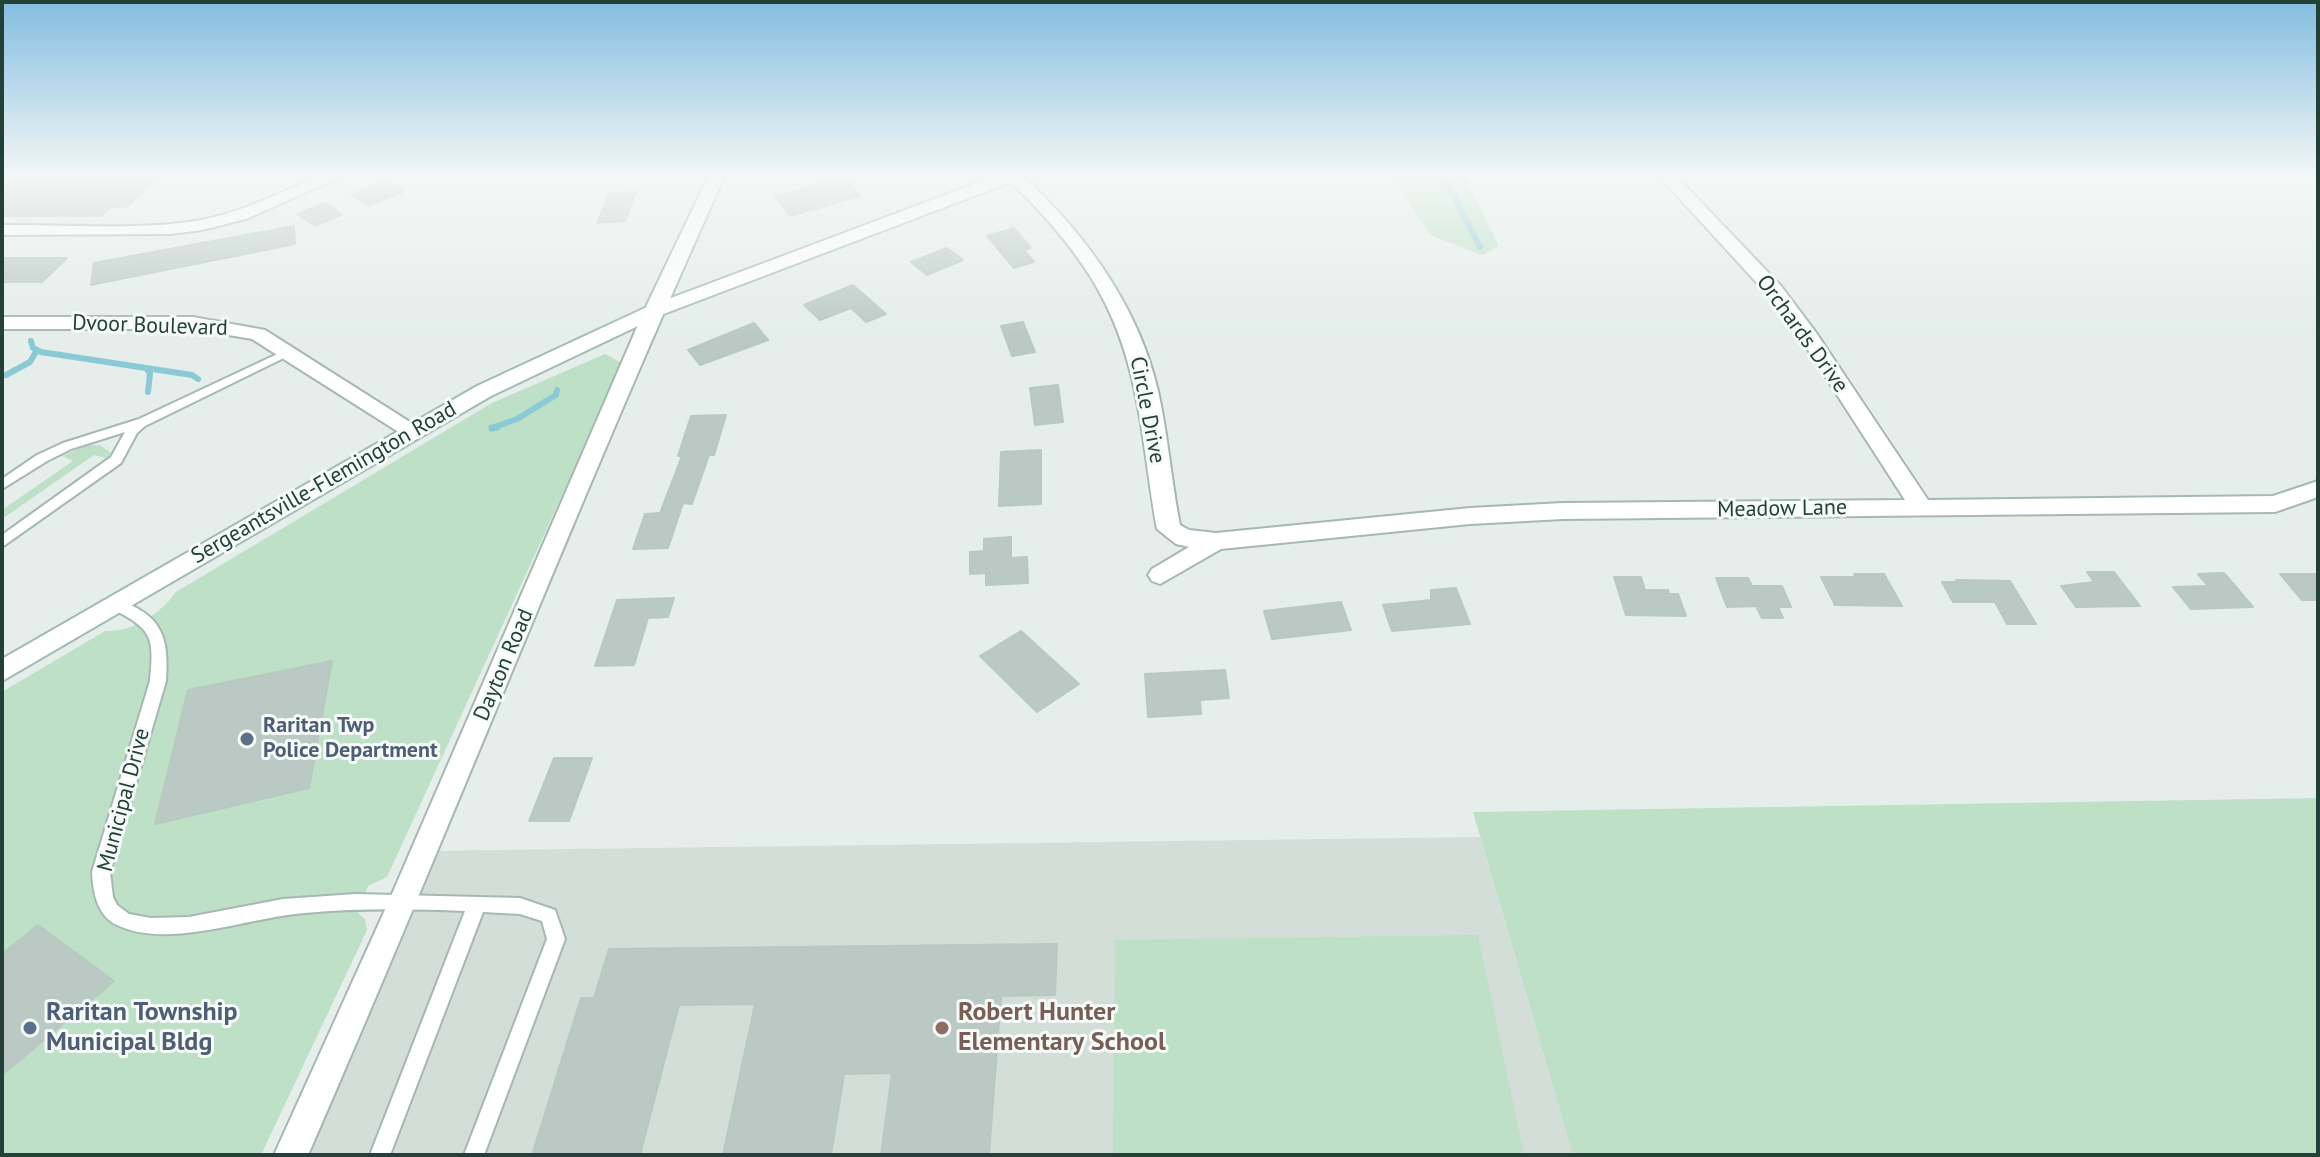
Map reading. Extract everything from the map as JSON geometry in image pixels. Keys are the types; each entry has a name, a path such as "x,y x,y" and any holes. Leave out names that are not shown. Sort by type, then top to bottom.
{"street":[{"path":"2,230 171,229"},
{"name":"Dayton Road","path":"291,1155 404,901 654,311 692,229"},
{"name":"Sergeantsville-Flemington Road","path":"2,671 484,391 654,311 870,229"},
{"name":"Circle Drive","path":"1064,229 1101,280 1120,313 1145,380 1169,529 1184,538 1216,541 1274,535"},
{"name":"Orchards Drive","path":"1717,229 1774,290 1807,334 1921,507"},
{"name":"Dvoor Boulevard","path":"2,323 193,323 258,334 413,431"},
{"name":"Meadow Lane","path":"1274,535 1549,512 2275,504 2318,489"},
{"name":"Meadow Lane","path":"2290,498 2318,507"},
{"path":"1160,575 1216,541"}],"lane":[{"path":"2,485 67,446 143,422 288,352"},
{"path":"2,542 116,460 132,431 143,422"},
{"name":"Municipal Drive","path":"116,604 145,619 159,635 162,648 158,681 101,872 102,899 111,913 131,923 163,927 231,919 277,908 355,900 404,901"},
{"path":"404,901 520,906 549,916 556,939 474,1155"},
{"path":"380,1155 477,904"}],"shaded area":[{"name":"Robert Hunter Elementary School","path":"1480,837 1573,1155 291,1155 425,851"}],"green space":[{"path":"1426,229 1491,229 1499,246 1482,255 1430,235"},
{"path":"605,354 622,363 615,380 387,877 368,886 358,913 365,919 367,930 261,1155 2,1155 2,692 105,631 126,629 145,620 162,608 176,592 492,403"},
{"path":"88,445 100,445 111,453 106,458 94,455 2,519 2,510 73,461 62,456"},
{"path":"2318,798 2318,1155 1573,1155 1473,812"},
{"path":"1478,935 1524,1155 1113,1155 1115,940"}],"building":[{"path":"278,229 294,229 295,244 91,285 94,263"},
{"path":"1015,229 1031,248 1024,250 1034,262 1014,268 987,236"},
{"path":"947,248 963,260 927,275 911,262"},
{"path":"2,258 67,258 42,282 2,282"},
{"path":"853,285 886,314 866,322 851,308 820,320 804,305"},
{"path":"1023,322 1035,352 1012,356 1001,326"},
{"path":"754,323 768,340 700,365 688,350"},
{"path":"1058,385 1063,422 1035,425 1030,388"},
{"path":"726,415 714,455 709,455 692,504 683,503 668,548 633,549 645,514 660,513 682,456 678,456 691,416"},
{"path":"1041,450 1041,504 999,506 1001,452"},
{"path":"1011,537 1011,558 1027,557 1028,583 986,585 986,573 970,574 970,552 984,551 984,539"},
{"path":"2087,572 2114,572 2140,606 2076,607 2061,586 2094,582"},
{"path":"2224,573 2253,607 2191,609 2173,587 2208,586 2198,574"},
{"path":"1854,574 1884,574 1902,606 1835,605 1821,577 1856,577"},
{"path":"2280,574 2318,574 2318,600 2302,600"},
{"path":"1614,577 1641,577 1645,590 1668,590 1669,594 1678,594 1686,616 1626,615"},
{"path":"1716,578 1748,578 1752,586 1782,586 1791,607 1778,607 1783,618 1762,618 1756,606 1727,607"},
{"path":"2010,581 2036,624 2007,624 1995,602 1953,602 1942,582"},
{"path":"1456,588 1470,624 1392,631 1383,605 1431,600 1431,590"},
{"path":"674,598 668,617 648,618 634,665 595,666 617,600"},
{"path":"1341,602 1351,630 1272,639 1264,611"},
{"path":"1021,631 1079,684 1037,712 980,656"},
{"name":"Raritan Twp Police Department","path":"332,661 309,788 155,824 188,690"},
{"path":"1225,670 1229,698 1200,700 1201,714 1148,717 1145,674"},
{"path":"554,758 592,758 569,821 529,821"},
{"name":"Raritan Township Municipal Bldg","path":"38,925 114,981 2,1075 2,954"},
{"path":"1057,944 1055,995 1001,996 989,1155 881,1155 892,1073 844,1074 831,1155 723,1155 755,1004 679,1005 640,1155 532,1155 581,998 594,998 609,949"}],"waterway":[{"path":"1471,229 1480,247"},
{"path":"31,341 37,350"},
{"path":"6,375 30,362 37,350"},
{"path":"37,350 192,375 198,379"},
{"path":"147,369 150,374 148,392"},
{"path":"497,427 492,428 517,419 556,395 557,390"}],"place":[{"name":"Raritan Twp Police Department","path":"247,739"},
{"name":"Raritan Township Municipal Bldg","path":"30,1028"},
{"name":"Robert Hunter Elementary School","path":"942,1028"}]}
